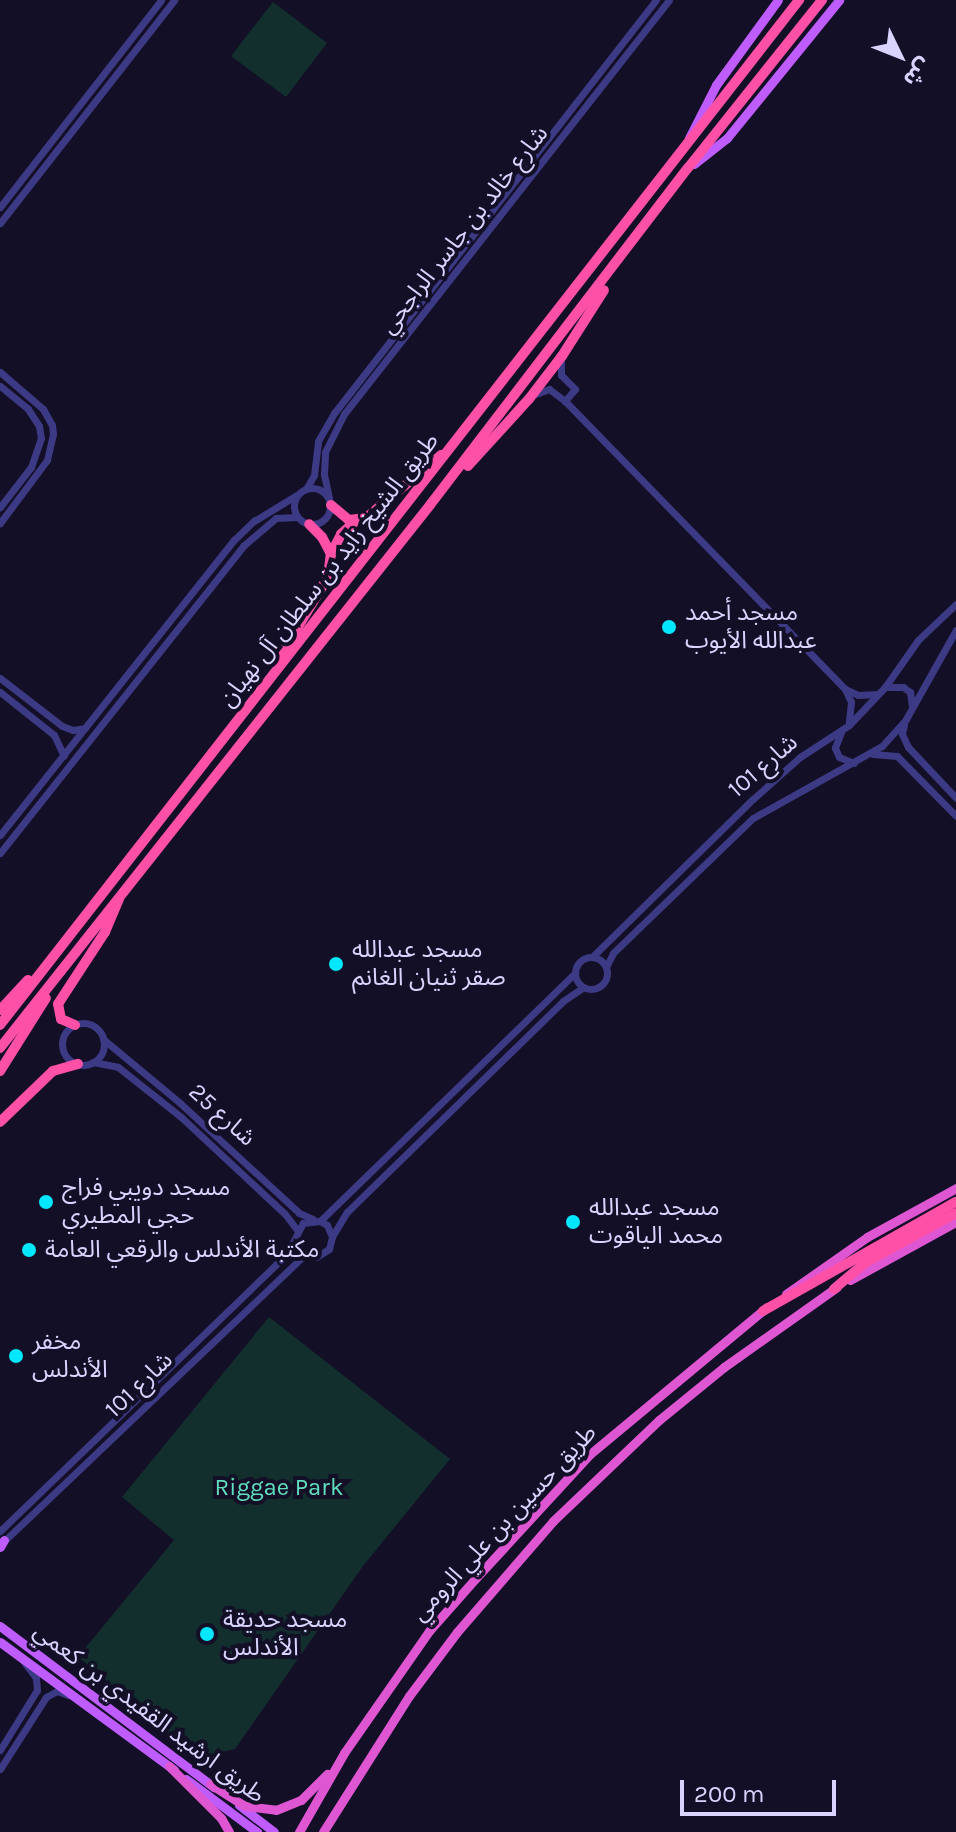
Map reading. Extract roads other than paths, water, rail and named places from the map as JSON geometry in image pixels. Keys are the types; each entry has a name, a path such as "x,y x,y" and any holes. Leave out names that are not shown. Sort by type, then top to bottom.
{"highway":[{"name":"طريق الشيخ زايد بن سلطان آل نهيان","path":"0,1025 799,0"},
{"name":"طريق الشيخ زايد بن سلطان آل نهيان","path":"0,1048 430,505 616,266 688,168 822,0"},
{"path":"430,505 529,399 562,356 616,266"},
{"path":"254,699 328,577 331,554 341,534 357,520 375,513 425,466 450,450"},
{"path":"330,502 343,517 357,520"},
{"path":"309,524 322,537 331,554"},
{"path":"75,1025 59,1016 58,1002 105,932 122,892"},
{"path":"0,1010 60,947"},
{"path":"0,1071 72,956"},
{"path":"0,1122 53,1071 78,1064"},
{"name":"طريق حسين بن علي الرومي","path":"299,1832 344,1753 429,1631 556,1489 659,1394 763,1311 867,1237 956,1188"},
{"path":"763,1311 956,1202"},
{"path":"834,1289 866,1262 956,1213"},
{"name":"طريق حسين بن علي الرومي","path":"323,1832 419,1683 457,1632 553,1521 659,1420 724,1367 834,1289 956,1222"},
{"path":"210,1784 245,1806 276,1810 301,1800 316,1788 344,1753"},
{"path":"169,1766 211,1806 229,1832"}],"main road":[{"name":"طريق الشيخ زايد بن سلطان آل نهيان","path":"689,138 716,85 778,0"},
{"name":"طريق الشيخ زايد بن سلطان آل نهيان","path":"688,168 727,138 839,0"},
{"name":"طريق ارشيد القفيدي بن كعمي","path":"2,1626 274,1832"},
{"name":"طريق ارشيد القفيدي بن كعمي","path":"0,1642 257,1832"}],"street":[{"path":"0,207 161,0"},
{"path":"0,223 174,0"},
{"name":"شارع خالد بن جاسر الراجحي","path":"306,489 314,475 318,443 325,425 656,0"},
{"name":"شارع خالد بن جاسر الراجحي","path":"330,502 324,474 332,434 669,0"},
{"path":"66,123 68,130 76,128"},
{"path":"56,136 62,137 64,144"},
{"path":"501,199 509,205"},
{"path":"491,212 498,219"},
{"path":"562,356 561,375 575,389 565,401"},
{"path":"0,372 43,409 53,434 51,448 39,473 0,523"},
{"path":"0,386 34,417 41,438 31,467 0,507"},
{"path":"529,399 547,388 565,401 845,689 851,702 849,725"},
{"path":"0,835 243,530 306,489 319,489 330,502 322,522 309,524 297,517 276,518 251,538 0,853"},
{"path":"297,495 294,502 297,517"},
{"name":"شارع 101","path":"593,956 800,757 849,725 885,687 918,640 956,604"},
{"name":"شارع 101","path":"606,967 613,953 768,806 871,754 906,719 956,630"},
{"path":"156,640 165,647"},
{"path":"147,651 155,659"},
{"path":"0,678 56,721 73,730 87,727"},
{"path":"885,687 903,687 910,692 912,708"},
{"path":"845,689 858,695 878,694"},
{"path":"0,692 48,730 61,744 64,756"},
{"path":"906,719 904,741 956,798"},
{"path":"48,730 53,729 56,721"},
{"path":"842,731 835,748 839,757 856,763"},
{"path":"871,754 897,756 956,816"},
{"path":"709,842 709,848 715,853"},
{"path":"685,866 692,869 692,876"},
{"path":"593,956 601,959 606,967 600,983 593,988 582,988 563,1001 347,1212 325,1253 316,1257 305,1254 295,1241 297,1230 303,1223 318,1220 456,1090 585,960 593,956"},
{"path":"575,973 576,983 582,988"},
{"path":"75,1025 93,1025 103,1039 102,1053 93,1062 78,1064 66,1055 63,1045 67,1032 75,1025"},
{"name":"شارع 25","path":"103,1039 188,1110 299,1213 318,1220"},
{"name":"شارع 25","path":"93,1062 120,1068 181,1117 289,1217 297,1230"},
{"path":"474,1072 474,1077 481,1081"},
{"path":"456,1090 463,1093 462,1099"},
{"path":"318,1220 327,1225 332,1237"},
{"name":"شارع 101","path":"1,1541 283,1259 295,1241"},
{"name":"شارع 101","path":"1,1541 305,1254"},
{"path":"0,1750 37,1690 36,1678 22,1659"},
{"path":"0,1769 49,1695 60,1691 81,1700"}],"place":[{"name":"مسجد أحمد عبدالله الأيوب","path":"669,627"},
{"name":"مسجد عبدالله صقر ثنيان الغانم","path":"336,964"},
{"name":"مسجد دويبي فراج حجي المطيري","path":"46,1202"},
{"name":"مسجد عبدالله محمد الياقوت","path":"573,1222"},
{"name":"مكتبة الأندلس والرقعي العامة","path":"29,1250"},
{"name":"مخفر الأندلس","path":"16,1356"},
{"name":"مسجد حديقة الأندلس","path":"207,1634"}],"park label":[{"name":"Riggae Park","path":"279,1488"}]}
